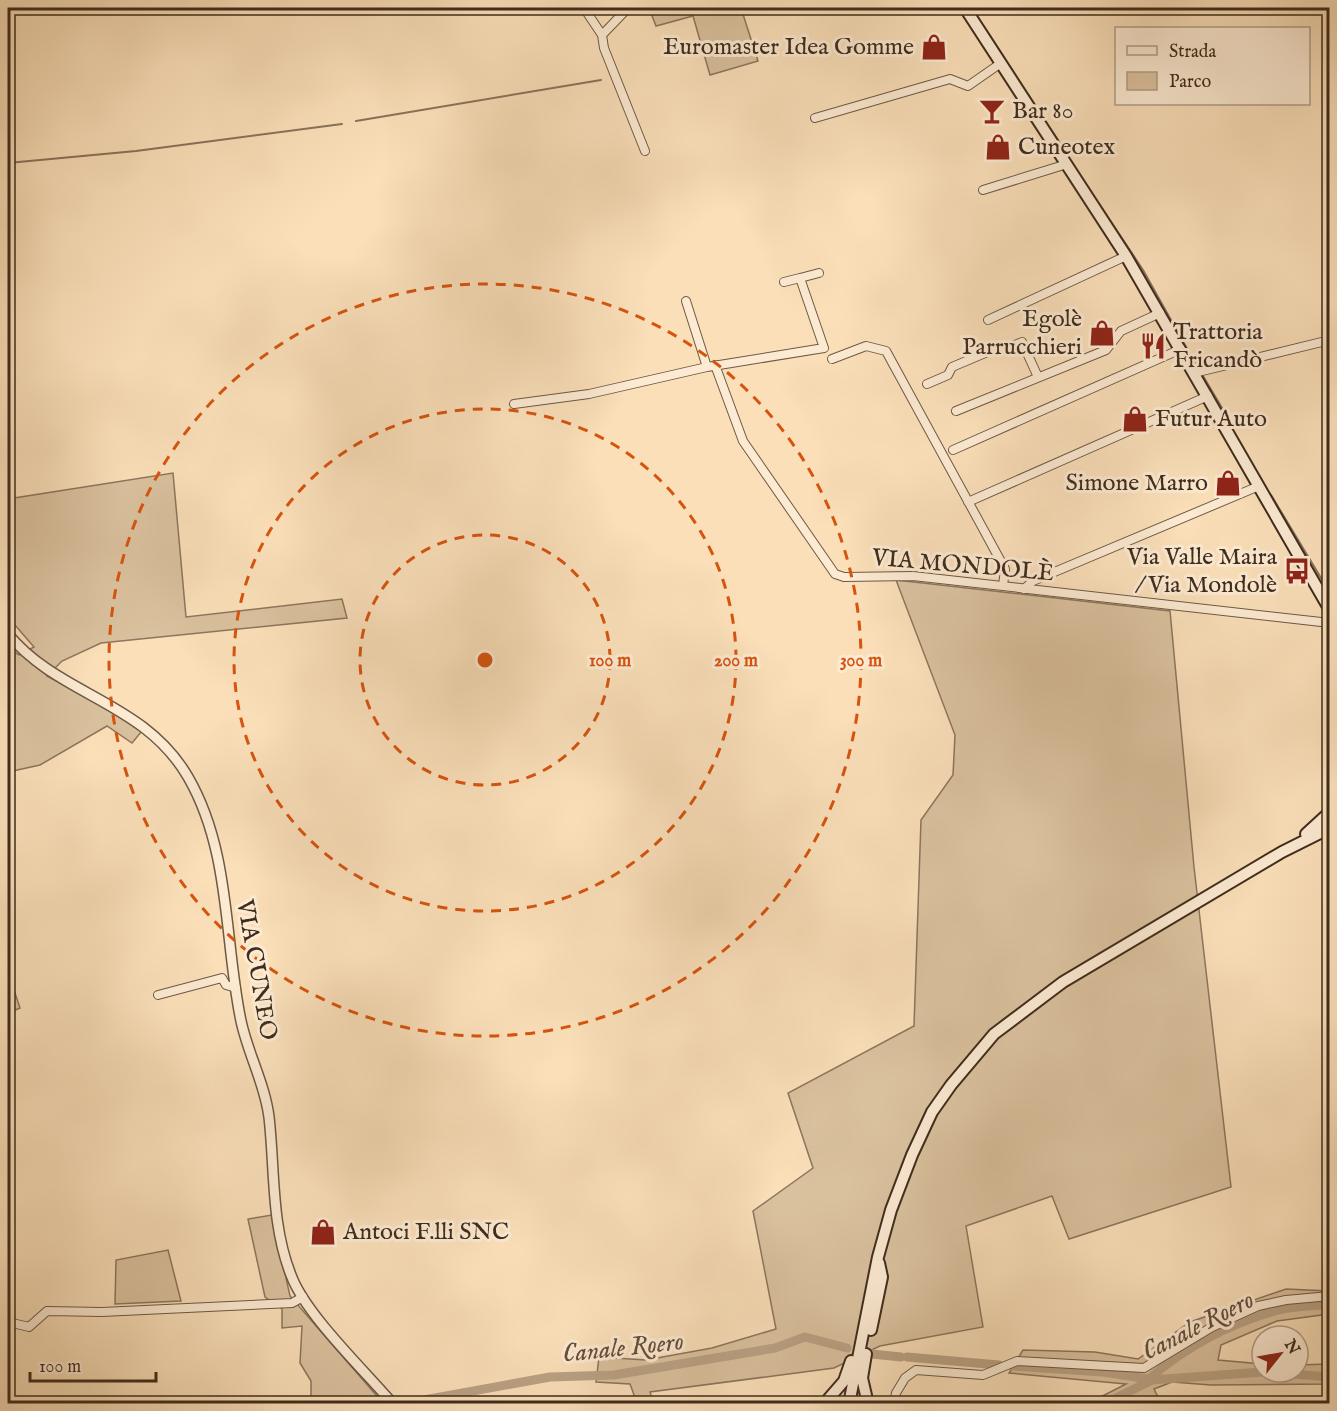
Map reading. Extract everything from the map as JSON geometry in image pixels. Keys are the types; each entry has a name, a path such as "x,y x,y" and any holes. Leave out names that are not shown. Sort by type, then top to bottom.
{"main road":[{"path":"965,8 1126,256 1329,610"},
{"path":"1282,852 1329,812"},
{"path":"849,1404 878,1257 891,1210 912,1155 932,1112 994,1034 1063,982 1282,852 1329,828"},
{"path":"824,1404 837,1390 848,1372 870,1275 878,1257"},
{"path":"868,1404 862,1378 882,1277 878,1257"}],"street":[{"path":"584,8 602,35 604,48 645,151"},
{"path":"602,35 628,8"},
{"path":"815,118 950,79 968,86 1001,63"},
{"path":"983,190 1067,164"},
{"path":"988,320 1126,256"},
{"path":"784,282 819,273"},
{"path":"514,404 589,394 711,366 824,348 800,278"},
{"name":"VIA MONDOLÈ","path":"686,301 743,441 835,574 844,577 913,576 1329,623"},
{"path":"956,411 1106,350 1121,331 1160,313"},
{"path":"1194,373 1329,340"},
{"path":"927,384 948,375 952,367 990,351 1001,351 1022,342 1038,377"},
{"path":"832,359 866,346 886,351 1005,569 1003,586"},
{"path":"953,450 1181,349"},
{"path":"968,502 1208,396"},
{"path":"1024,589 1033,581 1258,486"},
{"name":"VIA CUNEO","path":"8,638 26,654 51,670 140,722 171,752 188,776 210,823 218,857 246,1042 267,1102 275,1211 285,1260 291,1278 303,1297 390,1400"},
{"path":"158,995 222,978 225,972 234,967"},
{"path":"222,978 226,985 237,988"},
{"path":"894,1404 896,1393 905,1378 916,1370 983,1375 1017,1361 1144,1368 1212,1327 1258,1306 1286,1299 1329,1296"},
{"path":"8,1322 29,1327 47,1311 102,1312 292,1303 303,1297"}],"green space":[{"path":"649,8 741,8 758,61 710,75 693,16 656,26"},
{"path":"173,473 186,617 342,599 347,618 101,643 62,661 47,676 104,706 142,731 132,743 107,726 40,765 8,772 8,648 19,655 34,647 8,617 8,499"},
{"path":"896,580 1170,611 1194,867 1231,1187 1069,1239 1052,1196 966,1226 983,1327 880,1346 834,1368 650,1392 653,1403 637,1403 630,1384 596,1382 599,1357 646,1360 712,1348 776,1329 753,1211 813,1168 788,1093 914,1026 921,820 953,775 955,735"},
{"path":"8,972 20,1008 8,1013"},
{"path":"272,1215 290,1296 383,1403 307,1403 311,1401 311,1381 300,1363 302,1326 282,1328 282,1309 265,1297 248,1219"},
{"path":"168,1250 181,1301 115,1304 116,1260"},
{"path":"1286,1289 1329,1291 1329,1314 1270,1324 1250,1324 1250,1333 1221,1345 1218,1360 1250,1363 1250,1384 1310,1384 1310,1365 1329,1364 1329,1384 1211,1385 1172,1382 1154,1389 1161,1403 1087,1404 1126,1384 1009,1373 1023,1350 1095,1352 1138,1359 1190,1322"}],"waterway":[{"path":"984,27 1003,56"},
{"path":"1012,71 1067,154"},
{"path":"356,121 601,80"},
{"path":"8,163 136,151 342,124"},
{"path":"1082,178 1143,270 1195,363"},
{"path":"1203,376 1225,413"},
{"path":"1271,495 1330,593"},
{"name":"Canale Roero","path":"1014,1366 1103,1372 1149,1379 1193,1346 1244,1321 1285,1309 1330,1304"},
{"name":"Canale Roero","path":"402,1404 550,1377 614,1375 775,1348 805,1337 847,1348"},
{"path":"872,1354 901,1357"},
{"name":"Canale Roero","path":"907,1357 999,1365"},
{"path":"1104,1404 1152,1380 1250,1373"},
{"path":"1310,1375 1330,1377"}],"place":[{"name":"Euromaster Idea Gomme","path":"934,47"},
{"name":"Bar 80","path":"992,111"},
{"name":"Cuneotex","path":"998,147"},
{"name":"Egolè Parrucchieri","path":"1102,333"},
{"name":"Trattoria Fricandò","path":"1153,346"},
{"name":"Futur Auto","path":"1135,419"},
{"name":"Simone Marro","path":"1228,483"},
{"name":"Via Valle Maira / Via Mondolè","path":"1297,571"},
{"name":"Antoci F.lli SNC","path":"323,1232"}]}
